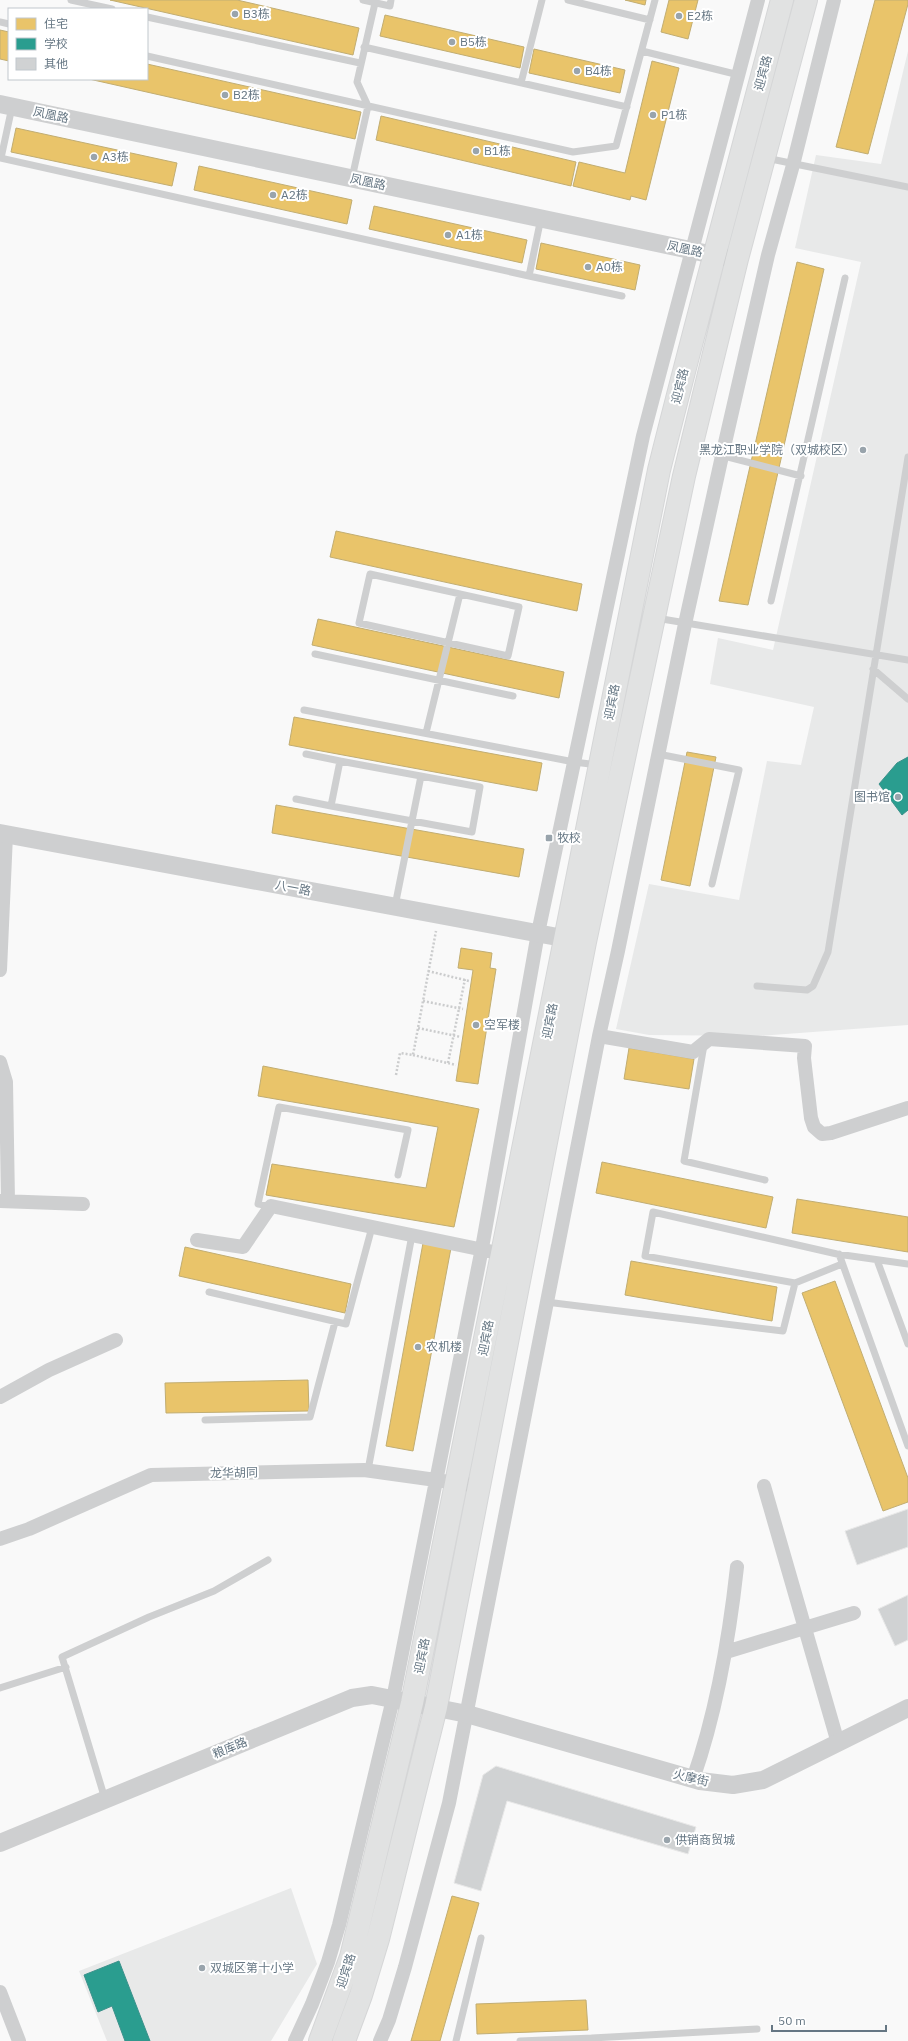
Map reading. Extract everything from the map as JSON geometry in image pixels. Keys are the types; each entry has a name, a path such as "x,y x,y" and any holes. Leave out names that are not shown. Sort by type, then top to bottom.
{"main road":[{"name":"迎宾路","path":"344,2041 361,1995 378,1939 436,1707 479,1486 576,940 600,765 659,470 782,0"},
{"name":"迎宾路","path":"320,2041 351,1957 446,1481 503,1254 576,940 654,618 691,447 737,260 806,0"}],"street":[{"path":"446,1481 481,1251 538,933 574,762 643,436 758,0"},
{"path":"380,2041 406,1967 448,1803 467,1714 599,1036 685,624 768,255 793,165 834,0"},
{"name":"凤凰路","path":"6,105 737,260"},
{"path":"0,970 3,834"},
{"name":"八一路","path":"3,834 576,940"},
{"path":"599,1036 693,1052 709,1039 805,1046 804,1058 811,1118 814,1127 822,1134 832,1133 908,1108"},
{"path":"0,1062 6,1082 4,1201 83,1204"},
{"path":"197,1240 243,1247 271,1206 481,1251 503,1254"},
{"path":"0,1397 49,1370 116,1340"},
{"name":"龙华胡同","path":"0,1539 29,1529 151,1475 368,1470 479,1486"},
{"path":"764,1486 838,1743"},
{"path":"693,1779 707,1738 726,1652 738,1567"},
{"path":"726,1652 854,1613"},
{"name":"粮库路","path":"0,1842 352,1698 372,1695 467,1714"},
{"path":"295,2041 312,2004 328,1962 403,1701"},
{"name":"火摩街","path":"467,1714 693,1779 733,1785 764,1780 907,1708"},
{"path":"0,1992 19,2041"}],"lane":[{"path":"71,0 107,8"},
{"path":"363,0 390,6 391,0"},
{"path":"521,83 542,0"},
{"path":"568,0 650,20"},
{"path":"148,56 573,152 616,146 655,0"},
{"path":"352,178 368,106 357,82 360,63 375,3"},
{"path":"148,16 360,63"},
{"path":"364,47 627,107"},
{"path":"642,51 739,75"},
{"path":"6,105 0,158 622,296"},
{"path":"764,157 793,165 908,187"},
{"path":"529,276 541,218"},
{"path":"771,601 801,476 845,278"},
{"path":"691,447 801,476"},
{"path":"757,986 807,990 813,986 828,952 908,457"},
{"path":"370,574 460,594 519,607 508,656 359,623 370,574"},
{"path":"426,734 460,594"},
{"path":"654,618 908,660"},
{"path":"314,654 513,696"},
{"path":"873,669 908,699"},
{"path":"304,710 574,762 600,765"},
{"path":"296,799 472,832 480,787 306,754"},
{"path":"658,754 739,770 712,884"},
{"path":"331,806 340,760"},
{"path":"395,907 421,776"},
{"path":"704,1043 684,1161 765,1180"},
{"path":"271,1206 258,1204 279,1107 408,1130 398,1175"},
{"path":"842,1264 795,1283 645,1256 653,1212 839,1254 908,1264"},
{"path":"209,1292 346,1324 372,1227"},
{"path":"368,1470 412,1236"},
{"path":"839,1254 908,1446"},
{"path":"878,1260 908,1344"},
{"path":"546,1302 783,1331 795,1283"},
{"path":"205,1420 310,1417 334,1322"},
{"path":"105,1799 62,1657 149,1617 214,1591 268,1560"},
{"path":"0,1688 66,1667"},
{"path":"456,2041 481,1938"},
{"path":"520,2041 593,2039 757,2029"}],"path":[{"path":"412,1055 438,915"},
{"path":"428,971 469,980"},
{"path":"448,1063 465,980"},
{"path":"423,1001 463,1009"},
{"path":"418,1028 460,1038"},
{"path":"396,1075 400,1053 456,1065"}],"shaded area":[{"name":"黑龙江职业学院（双城校区）","path":"908,51 908,1025 758,1036 649,1035 616,1029 649,884 739,900 767,761 801,765 814,707 710,684 718,638 773,650 861,262 795,248 816,155 881,164"},
{"name":"双城区第十小学","path":"291,1888 317,1964 271,2041 107,2041 79,1971"}],"building: 住宅":[{"name":"B3栋","path":"110,0 237,0 359,28 353,55"},
{"path":"625,0 646,0 645,5"},
{"name":"E2栋","path":"669,0 698,0 688,39 661,32"},
{"path":"875,0 908,0 908,4 868,154 836,147"},
{"name":"B5栋","path":"385,15 524,47 520,68 380,36"},
{"path":"0,30 8,32 8,61 0,59"},
{"name":"B4栋","path":"534,49 625,70 620,93 529,73"},
{"name":"P1栋","path":"652,61 679,68 646,200 631,196 630,200 573,186 579,162 625,173"},
{"name":"B2栋","path":"148,64 361,112 355,139 93,80 148,80"},
{"name":"B1栋","path":"381,116 576,162 571,186 376,140"},
{"name":"A3栋","path":"16,128 177,163 172,186 11,152"},
{"name":"A2栋","path":"199,166 352,200 347,224 194,190"},
{"name":"A1栋","path":"374,206 527,240 522,263 369,229"},
{"name":"A0栋","path":"541,243 640,265 635,290 536,269"},
{"path":"797,262 824,269 748,605 719,601"},
{"path":"336,531 582,584 577,611 330,557"},
{"path":"318,619 564,672 559,698 312,645"},
{"path":"294,717 542,763 537,791 289,745"},
{"path":"687,752 716,757 690,886 661,880"},
{"path":"276,805 524,849 519,877 272,833"},
{"name":"空军楼","path":"461,948 492,953 490,968 496,969 478,1084 456,1081 473,970 458,968"},
{"path":"629,1048 694,1059 689,1089 624,1079"},
{"path":"263,1066 479,1109 454,1227 266,1195 272,1164 426,1188 438,1127 258,1096"},
{"path":"602,1162 773,1197 766,1228 596,1193"},
{"path":"797,1199 908,1217 908,1252 792,1233"},
{"name":"农机楼","path":"423,1243 451,1248 413,1451 386,1446"},
{"path":"185,1247 351,1284 345,1313 179,1276"},
{"path":"631,1261 777,1287 772,1321 625,1295"},
{"path":"835,1281 908,1478 908,1502 883,1511 802,1293"},
{"path":"308,1380 309,1411 166,1413 165,1383"},
{"path":"452,1896 479,1903 440,2041 411,2041"},
{"path":"586,2000 588,2030 477,2034 476,2004"}],"building: 学校":[{"name":"图书馆","path":"908,757 908,810 902,815 879,784 897,763"},
{"path":"119,1961 150,2041 125,2041 112,2006 98,2012 84,1975"}],"building: 其他":[{"path":"908,1509 908,1547 857,1565 845,1531"},
{"path":"908,1595 908,1640 895,1646 878,1609"},
{"name":"供销商贸城","path":"496,1766 696,1827 688,1854 507,1801 481,1891 454,1883 483,1775"}],"place":[{"name":"B3栋","path":"235,14"},
{"name":"E2栋","path":"679,16"},
{"name":"B5栋","path":"452,42"},
{"name":"B4栋","path":"577,71"},
{"name":"B2栋","path":"225,95"},
{"name":"P1栋","path":"653,115"},
{"name":"B1栋","path":"476,151"},
{"name":"A3栋","path":"94,157"},
{"name":"A2栋","path":"273,195"},
{"name":"A1栋","path":"448,235"},
{"name":"A0栋","path":"588,267"},
{"name":"黑龙江职业学院（双城校区）","path":"863,450"},
{"name":"图书馆","path":"898,797"},
{"name":"牧校","path":"549,838"},
{"name":"空军楼","path":"476,1025"},
{"name":"农机楼","path":"418,1347"},
{"name":"供销商贸城","path":"667,1840"},
{"name":"双城区第十小学","path":"202,1968"}]}
